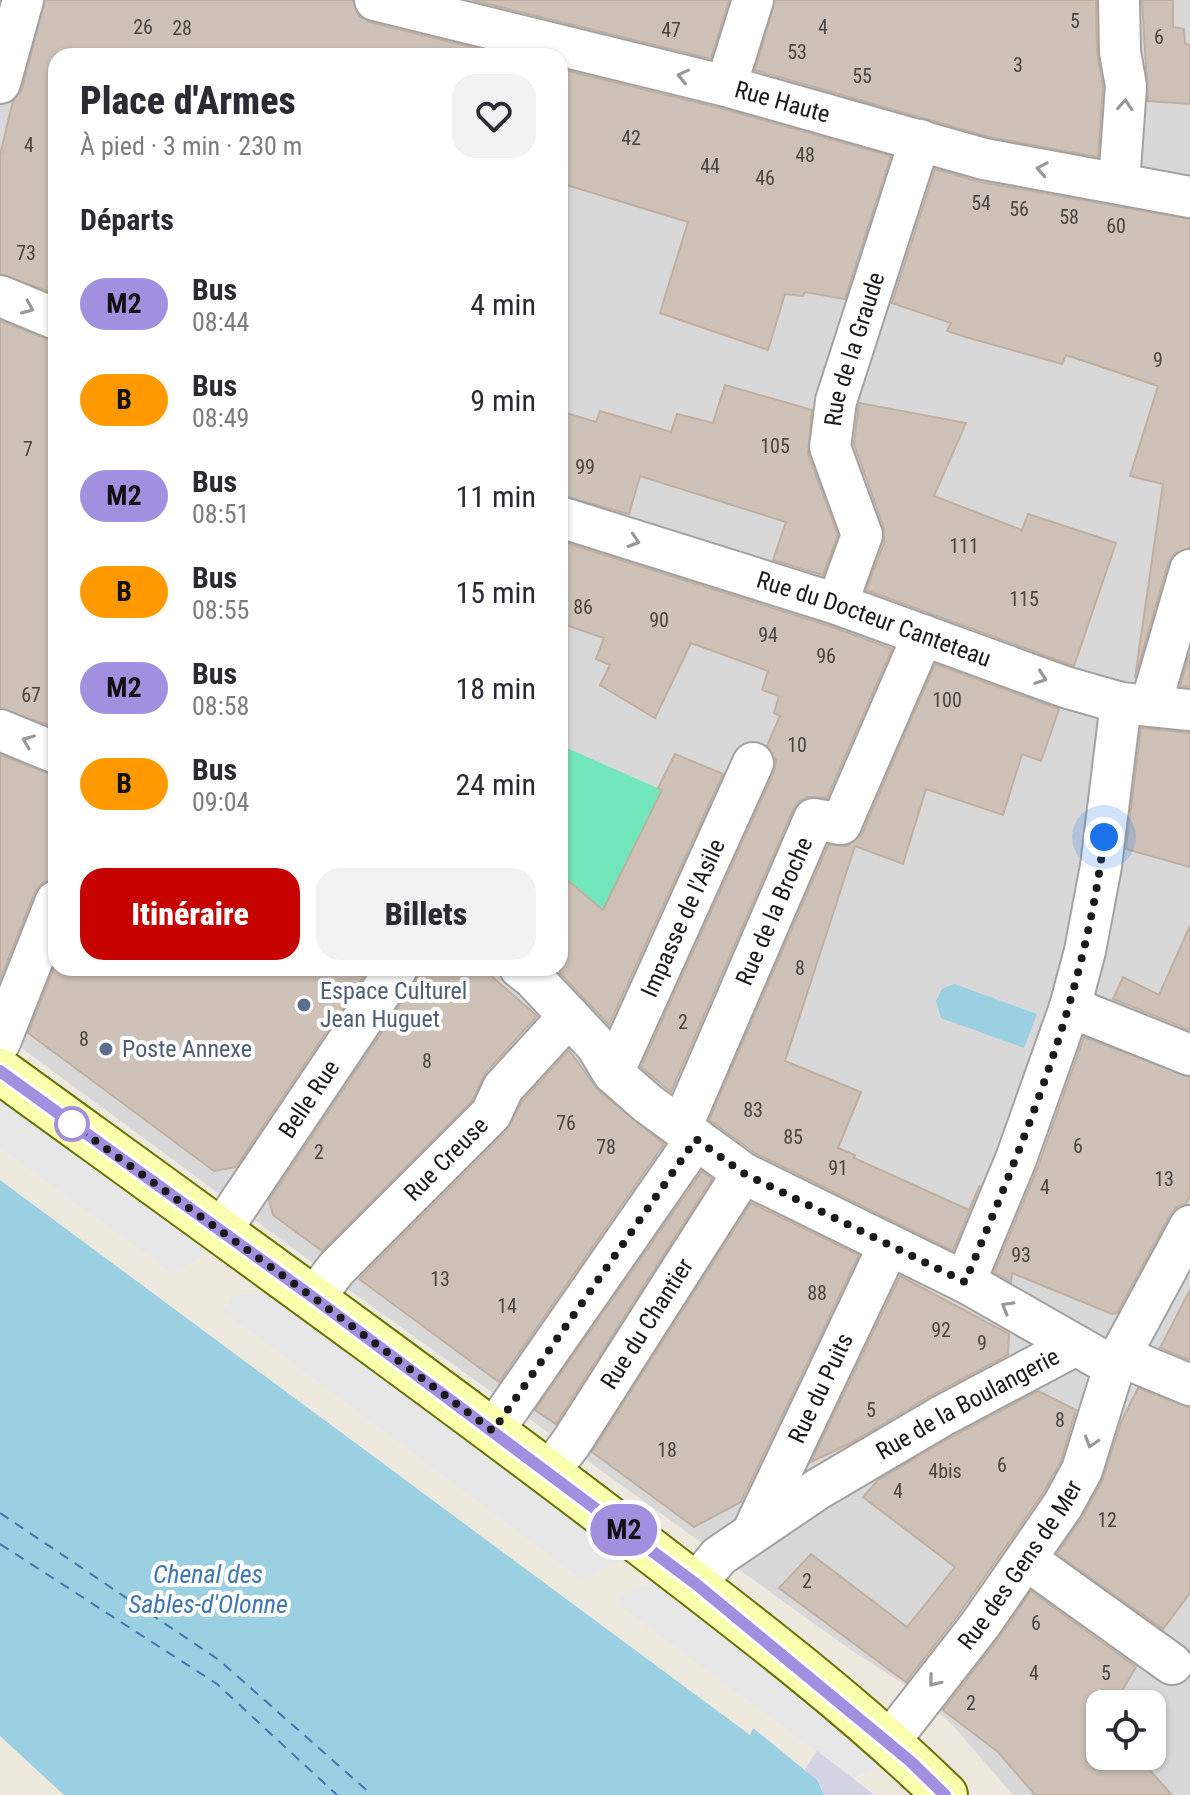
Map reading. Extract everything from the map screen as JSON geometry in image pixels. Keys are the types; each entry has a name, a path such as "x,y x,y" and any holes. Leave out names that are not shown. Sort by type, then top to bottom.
{"street":[{"path":"0,83 23,0"},
{"name":"Rue Haute","path":"375,0 503,45"},
{"path":"726,86 753,0"},
{"path":"1119,0 1120,52 1126,86 1119,183"},
{"name":"Rue Haute","path":"568,57 726,86 984,159 1190,197"},
{"name":"Rue de la Graude","path":"837,604 862,535 830,447 836,401 920,140"},
{"path":"0,296 48,316"},
{"name":"Rue du Docteur Canteteau","path":"568,520 837,604 1065,687 1136,704 1190,710"},
{"path":"965,1282 1016,1159 1070,1007 1085,951 1136,704 1190,570"},
{"name":"Rue de la Broche","path":"689,1133 814,819 841,824 923,635"},
{"path":"0,730 48,750"},
{"name":"Impasse de l'Asile","path":"613,1073 753,763"},
{"path":"0,1042 48,921"},
{"name":"Belle Rue","path":"220,1232 392,976"},
{"path":"528,976 596,1045 613,1073 647,1103 743,1173 965,1282 1074,1346"},
{"path":"1070,1007 1190,1055"},
{"name":"Rue Creuse","path":"314,1298 336,1269 491,1114 503,1088 569,1016"},
{"path":"0,1071 314,1298 696,1584 888,1743 945,1795"},
{"path":"493,1431 689,1133"},
{"name":"Rue du Chantier","path":"549,1472 571,1443 743,1173"},
{"path":"1117,1362 1190,1226"},
{"name":"Rue du Puits","path":"753,1531 889,1245"},
{"name":"Rue de la Boulangerie","path":"696,1584 719,1556 753,1531 942,1416 1074,1346 1190,1385"},
{"name":"Rue des Gens de Mer","path":"888,1743 1027,1560 1082,1470 1117,1362"},
{"path":"1027,1560 1172,1664"}],"shaded area":[{"path":"0,0 1190,0 1190,1795 1013,1795 954,1727 916,1692 851,1650 348,1289 0,1032"},
{"path":"0,1071 220,1232 197,1260 172,1273 0,1148"},
{"path":"274,1271 636,1540 620,1560 581,1579 223,1311 232,1296 259,1294"},
{"path":"668,1563 884,1765 852,1778 620,1606 619,1596 651,1584"},
{"path":"817,1751 874,1795 824,1795 805,1769"}],"green space":[{"path":"568,749 662,790 603,910 568,881"}],"water":[{"path":"954,984 1037,1014 1024,1048 941,1018 936,1001 942,989"},
{"name":"Chenal des Sables-d'Olonne","path":"0,1180 750,1735 753,1728 817,1780 824,1795 64,1795 0,1736"}],"building":[{"path":"45,0 353,0 359,16 370,22 475,48 48,48 48,291 0,274 0,155 13,101 22,89"},
{"path":"472,0 729,0 711,59"},
{"path":"775,0 1096,0 1097,52 1103,87 1098,157 989,137 755,70"},
{"path":"1142,0 1173,0 1173,27 1184,29 1185,44 1190,45 1190,104 1148,101"},
{"path":"568,71 720,108 891,156 845,299 805,292 803,296 785,294 768,350 660,313 688,222 568,185"},
{"path":"935,169 980,182 1190,219 1190,548 1175,553 1168,564 1135,678 1163,484 1130,476 1158,386 1066,355 1062,364 969,338 947,331 951,323 892,303"},
{"path":"0,321 48,339 48,725 0,708"},
{"path":"725,385 812,410 808,454 838,535 823,575 773,560 786,522 640,476 629,514 568,497 568,413 596,422 600,411 671,432 677,414 713,423"},
{"path":"859,403 966,423 934,496 1022,530 1028,514 1116,543 1074,666 866,590 884,543 884,528 854,444"},
{"path":"568,544 830,626 892,649 827,798 807,797 798,802 793,810 671,1092 641,1067 774,772 776,760 767,746 780,716 774,713 779,696 762,690 768,671 691,643 655,718 600,685 610,665 596,659 604,638 568,626"},
{"path":"1190,652 1190,687 1180,686"},
{"path":"935,664 1059,709 1041,761 1022,754 1003,815 926,789 903,864 855,846 785,1061 861,1092 838,1148 969,1210 980,1185 953,1251 755,1153 709,1120 828,845 848,846 862,834"},
{"path":"1141,728 1190,733 1190,867 1126,849"},
{"path":"675,754 723,774 609,1025 563,976 568,976 568,881 603,910 662,790 658,788"},
{"path":"0,755 48,773 48,881 42,883 35,892 0,980"},
{"path":"1190,926 1190,1030 1113,999 1123,977 1159,995"},
{"path":"51,976 363,977 236,1167 214,1171 28,1033"},
{"path":"418,976 491,976 537,1016 486,1072 472,1101 322,1251 273,1215 269,1200"},
{"path":"1084,1037 1190,1077 1190,1195 1186,1204 1177,1207 1170,1215 1117,1313 1112,1314 1012,1273 1011,1282 994,1272 1038,1167"},
{"path":"569,1050 598,1090 664,1144 499,1382 359,1279 507,1130 522,1101"},
{"path":"702,1171 712,1179 556,1424 535,1410"},
{"path":"751,1203 859,1255 741,1502 694,1527 592,1452"},
{"path":"900,1276 1009,1334 1008,1355 811,1462"},
{"path":"1190,1290 1190,1360 1160,1348"},
{"path":"1138,1388 1190,1408 1190,1593 1163,1629 1057,1554 1102,1481 1122,1420"},
{"path":"1038,1391 1076,1410 1061,1461 1043,1493 961,1611 906,1682 779,1588 811,1554 907,1627 955,1567 863,1497 878,1480"},
{"path":"1031,1591 1136,1667 1122,1690 1086,1690 1086,1770 1150,1770 1172,1795 1035,1795 998,1752 943,1710"}],"ferry route":[{"path":"0,1513 219,1660 372,1795"},
{"path":"0,1544 217,1684 337,1795"}],"bus line":[{"name":"M2","path":"0,1071 314,1298 696,1584 910,1761 945,1795"}],"place":[{"name":"Espace Culturel Jean Huguet","path":"304,1005"},
{"name":"Poste Annexe","path":"106,1049"}],"route":[{"path":"72,1124 493,1431 696,1139 743,1173 965,1282 1016,1159 1070,1007 1085,951 1104,837"}]}
